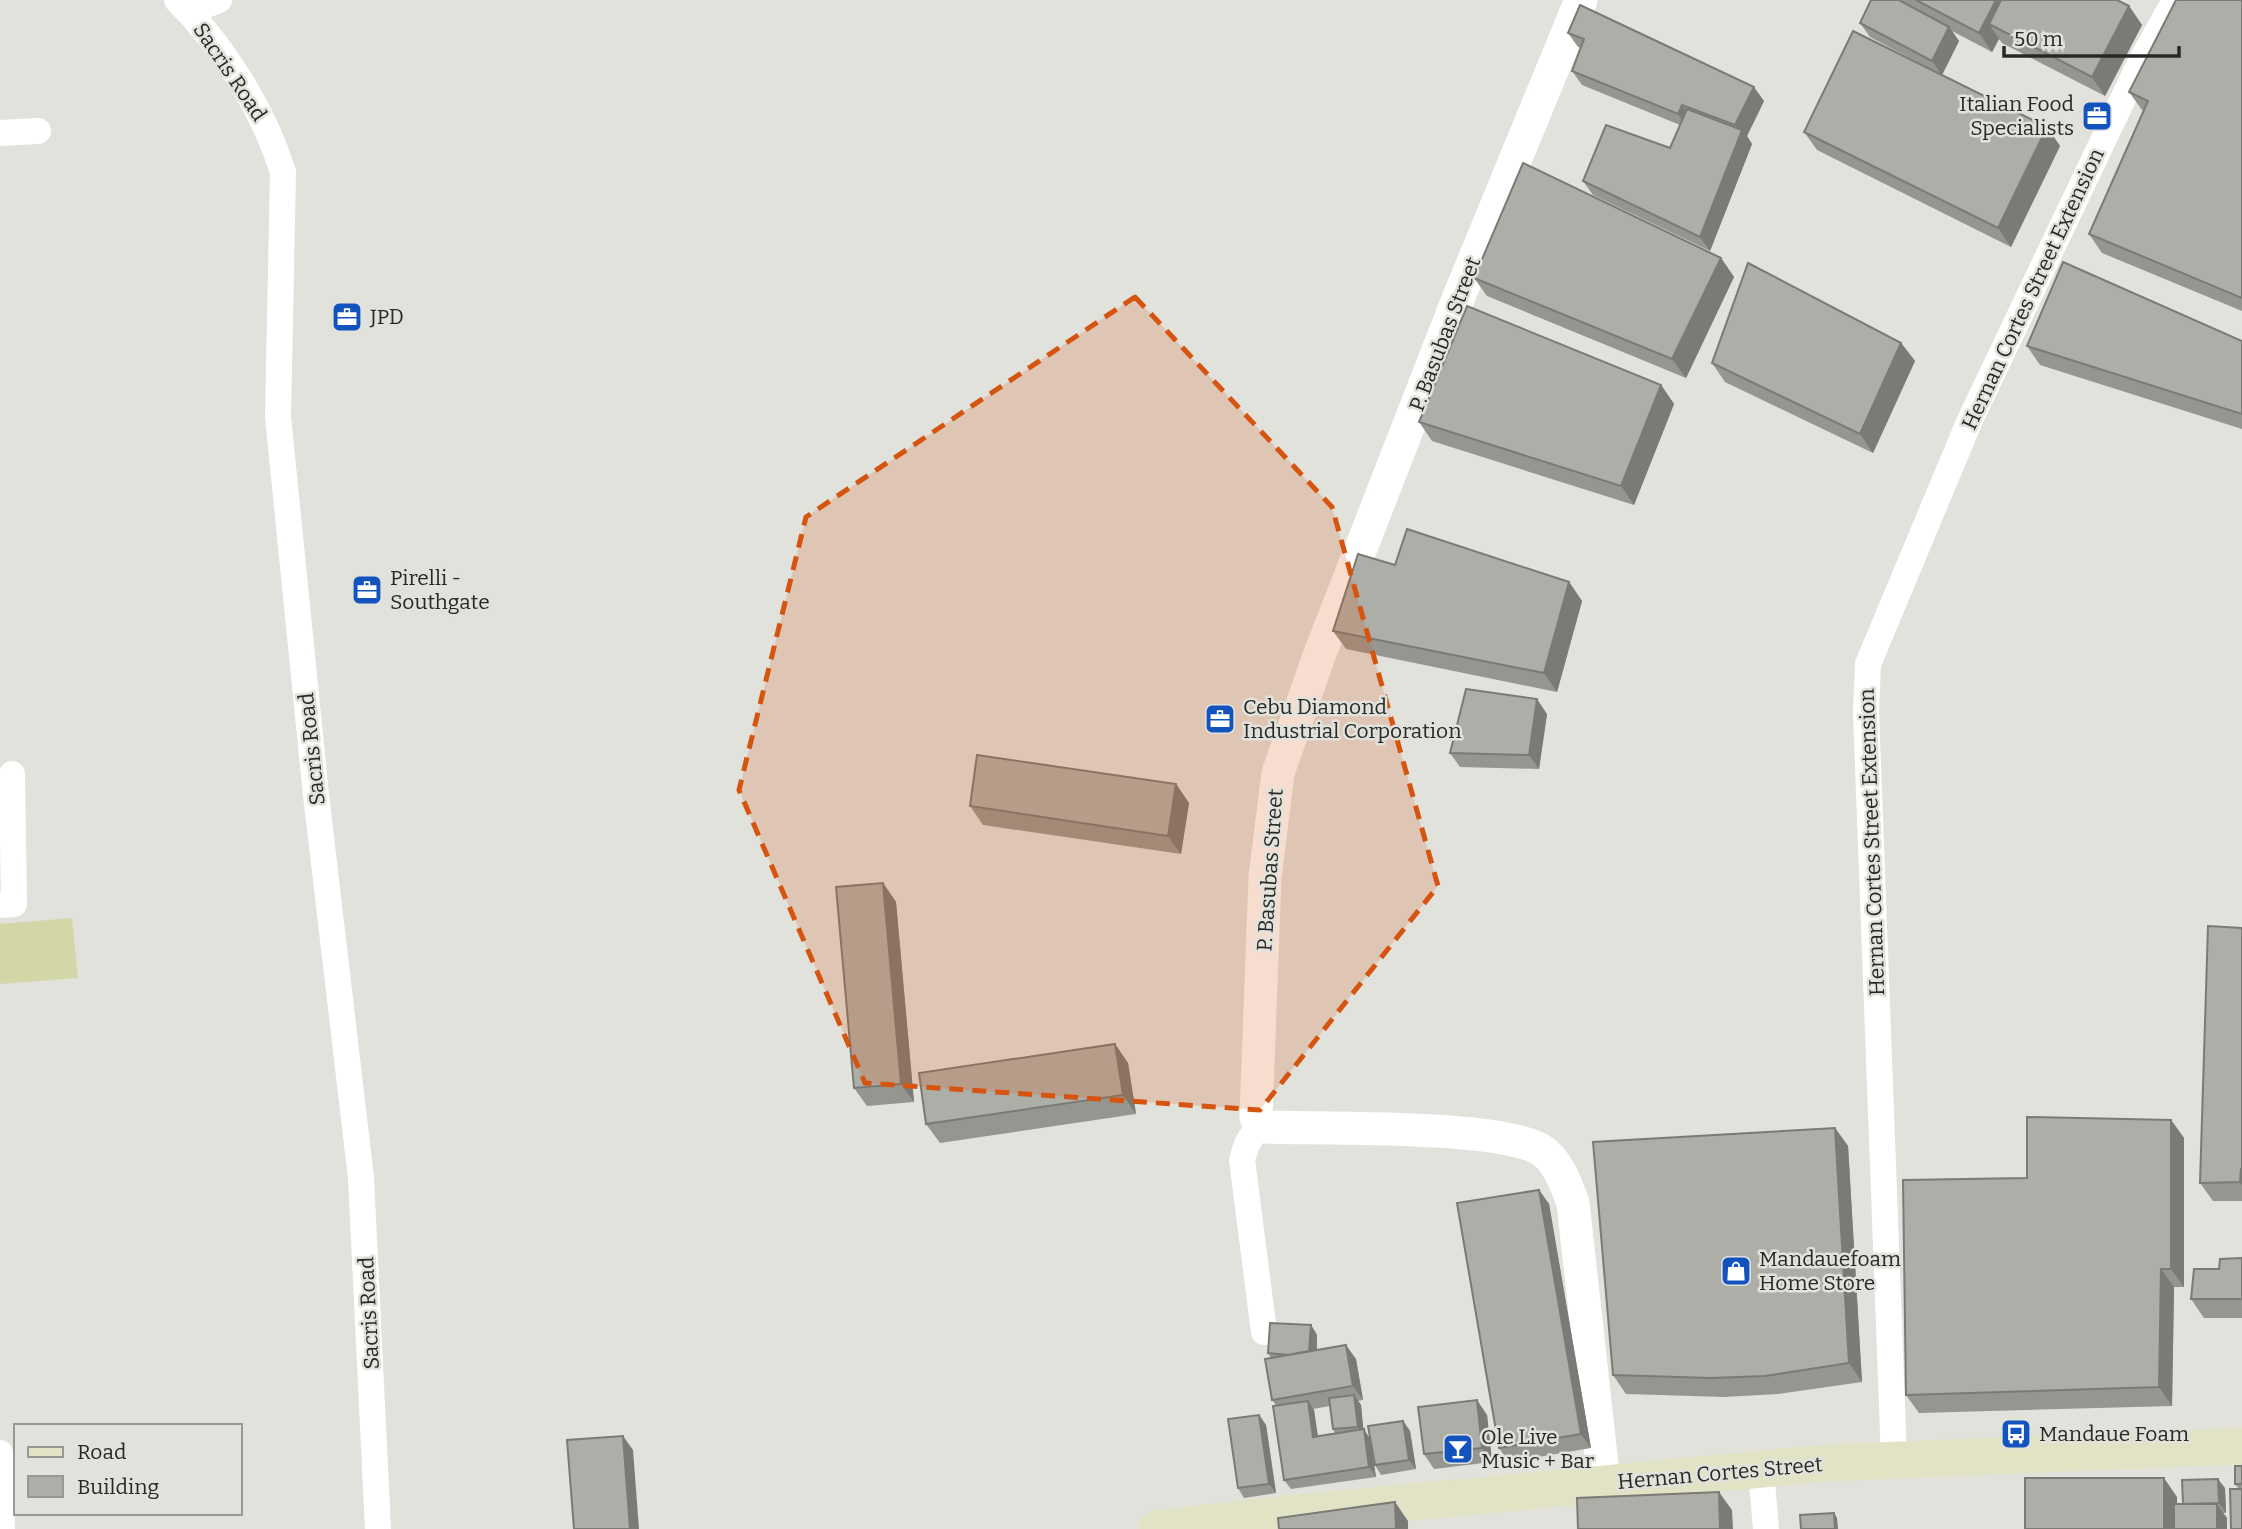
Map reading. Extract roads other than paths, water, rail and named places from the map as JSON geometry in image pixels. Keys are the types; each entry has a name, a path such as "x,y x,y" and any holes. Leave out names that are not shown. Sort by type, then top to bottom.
{"main road":[{"name":"Hernan Cortes Street","path":"1157,1529 1604,1483 1894,1459 2242,1446"}],"street":[{"path":"183,6 219,0"},
{"name":"P. Basubas Street","path":"1259,1125 1256,1117 1265,877 1278,773 1319,656 1453,312 1581,0"},
{"name":"Hernan Cortes Street Extension","path":"1894,1459 1866,712 1868,664 1970,419 2141,61 2175,0"},
{"name":"Sacris Road","path":"183,6 260,114 271,134 283,172 278,417 316,795 360,1178 378,1529"},
{"path":"0,133 38,131"},
{"path":"0,905 14,904 12,774"},
{"path":"1264,1332 1242,1160 1259,1125 1455,1132 1521,1140 1544,1151 1561,1172 1573,1203 1604,1483"},
{"path":"0,1453 2,1529"},
{"path":"1761,1470 1766,1529"}],"place":[{"name":"Italian Food Specialists","path":"2097,116"},
{"name":"JPD","path":"347,317"},
{"name":"Pirelli - Southgate","path":"367,590"},
{"name":"Cebu Diamond Industrial Corporation","path":"1220,719"},
{"name":"Mandauefoam Home Store","path":"1736,1271"},
{"name":"Mandaue Foam","path":"2016,1434"},
{"name":"Ole Live Music + Bar","path":"1458,1449"}]}
